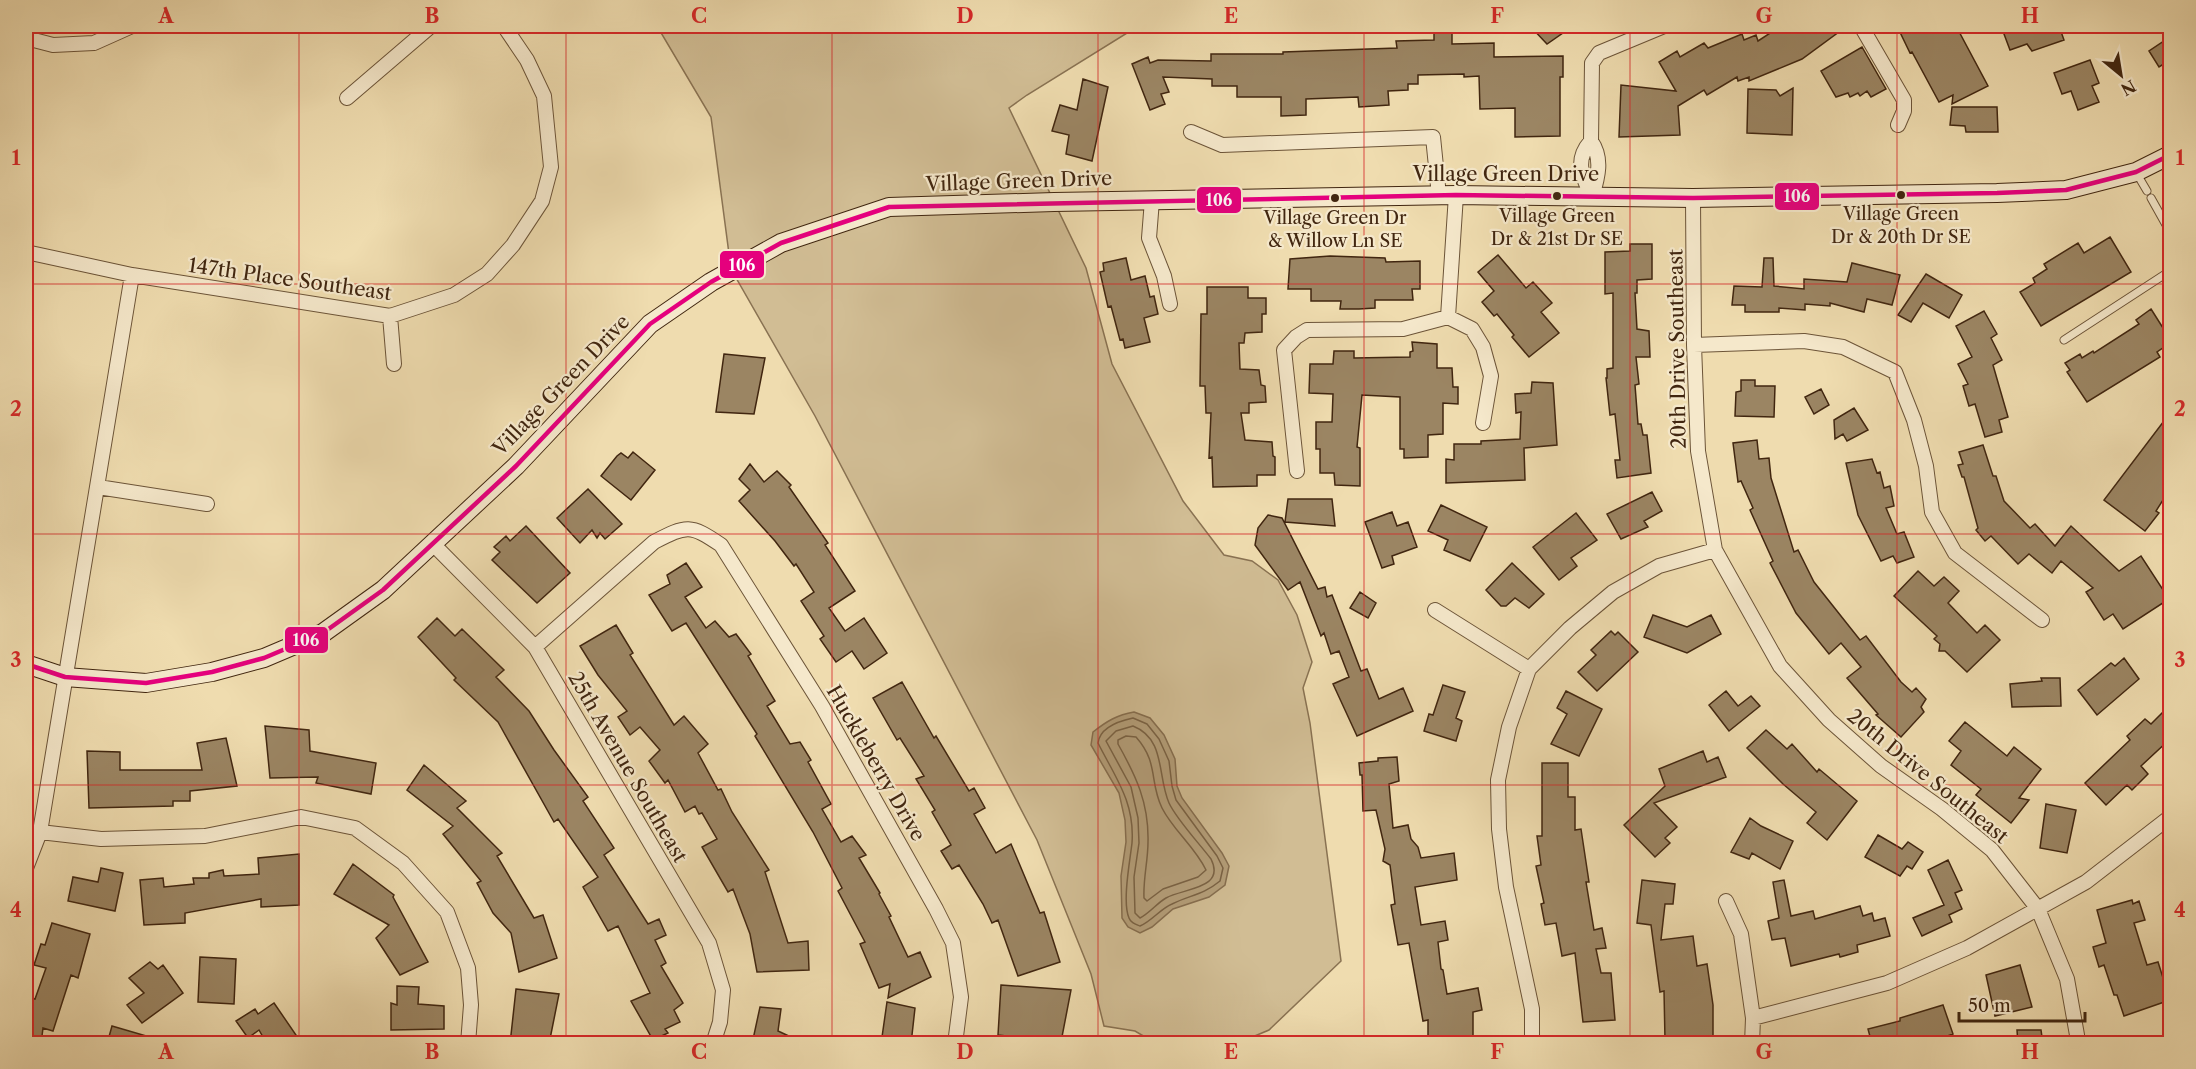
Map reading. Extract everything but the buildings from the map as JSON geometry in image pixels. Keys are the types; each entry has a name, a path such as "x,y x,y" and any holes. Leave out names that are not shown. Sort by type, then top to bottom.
{"street":[{"path":"26,38 52,45 94,43 132,26"},
{"path":"347,98 431,26"},
{"name":"147th Place Southeast","path":"26,252 132,275 390,316 454,295 487,274 513,245 542,201 552,167 544,96 527,60 504,26"},
{"path":"1592,197 1581,174 1582,151 1591,141 1592,63 1599,53 1664,26"},
{"path":"1862,26 1904,100 1904,111 1898,125"},
{"path":"1191,132 1222,145 1433,137 1447,195 1448,316"},
{"name":"Village Green Drive","path":"26,664 65,677 146,683 212,672 264,658 323,633 383,590 516,466 650,324 711,282 781,243 889,207 1447,195 1693,198 1997,193 2066,190 2136,172 2170,155"},
{"name":"20th Drive Southeast","path":"1693,198 1694,345 1698,451 1715,550 1780,666 1829,720 1881,766 1942,809 1992,850 2037,909 2067,979 2078,1035 2077,1044"},
{"path":"1152,200 1149,238 1164,276 1170,304"},
{"path":"26,868 40,832 99,487 132,275"},
{"path":"390,316 394,364"},
{"path":"1297,471 1284,350 1296,337 1307,330 1402,328 1448,316 1472,329 1483,347 1491,376 1483,423"},
{"path":"1694,345 1804,341 1843,347 1895,372 1914,420 1926,466 1932,512 1955,553 2042,620"},
{"path":"99,487 207,504"},
{"name":"Huckleberry Drive","path":"535,647 654,542 677,530 697,529 721,545 822,706 953,943 961,996 955,1044"},
{"name":"25th Avenue Southeast","path":"433,544 535,647 709,943 723,990 720,1022 713,1044"},
{"path":"1532,1044 1532,1009 1505,876 1499,829 1498,780 1509,727 1528,669 1570,628 1613,592 1659,566 1715,550"},
{"path":"1435,610 1528,669"},
{"path":"40,832 101,839 205,836 301,817 355,828 403,863 447,912 468,968 471,1005 468,1044"},
{"path":"1753,1018 1887,983 1967,948 2086,882 2170,817"},
{"path":"1726,901 1741,934 1753,1018 1752,1044"}],"lane":[{"path":"2136,172 2170,232"},
{"path":"2064,340 2170,271"}],"shaded area":[{"path":"657,26 1193,26 1127,33 1009,108 1086,268 1112,364 1183,501 1224,555 1252,561 1278,580 1297,615 1312,662 1303,688 1310,723 1341,961 1269,1030 1238,1043 1157,1044 1135,1031 1104,1026 1091,974 1037,840 815,416 731,269 711,117"}],"water":[{"path":"1134,712 1150,718 1164,735 1175,759 1177,786 1182,798 1229,866 1225,885 1209,897 1173,909 1152,927 1140,933 1128,927 1122,918 1121,876 1126,842 1125,820 1119,793 1091,745 1093,732 1112,719"}],"transit line":[{"name":"106","path":"26,664 65,677 146,683 212,672 264,658 323,633 383,590 516,466 650,324 711,282 781,243 889,207 1456,195 1693,198 1997,193 2066,190 2136,172 2170,155"}],"place":[{"name":"Village Green Dr & 20th Dr SE","path":"1901,195"},
{"name":"Village Green Dr & 21st Dr SE","path":"1557,196"},
{"name":"Village Green Dr & Willow Ln SE","path":"1335,198"}]}
